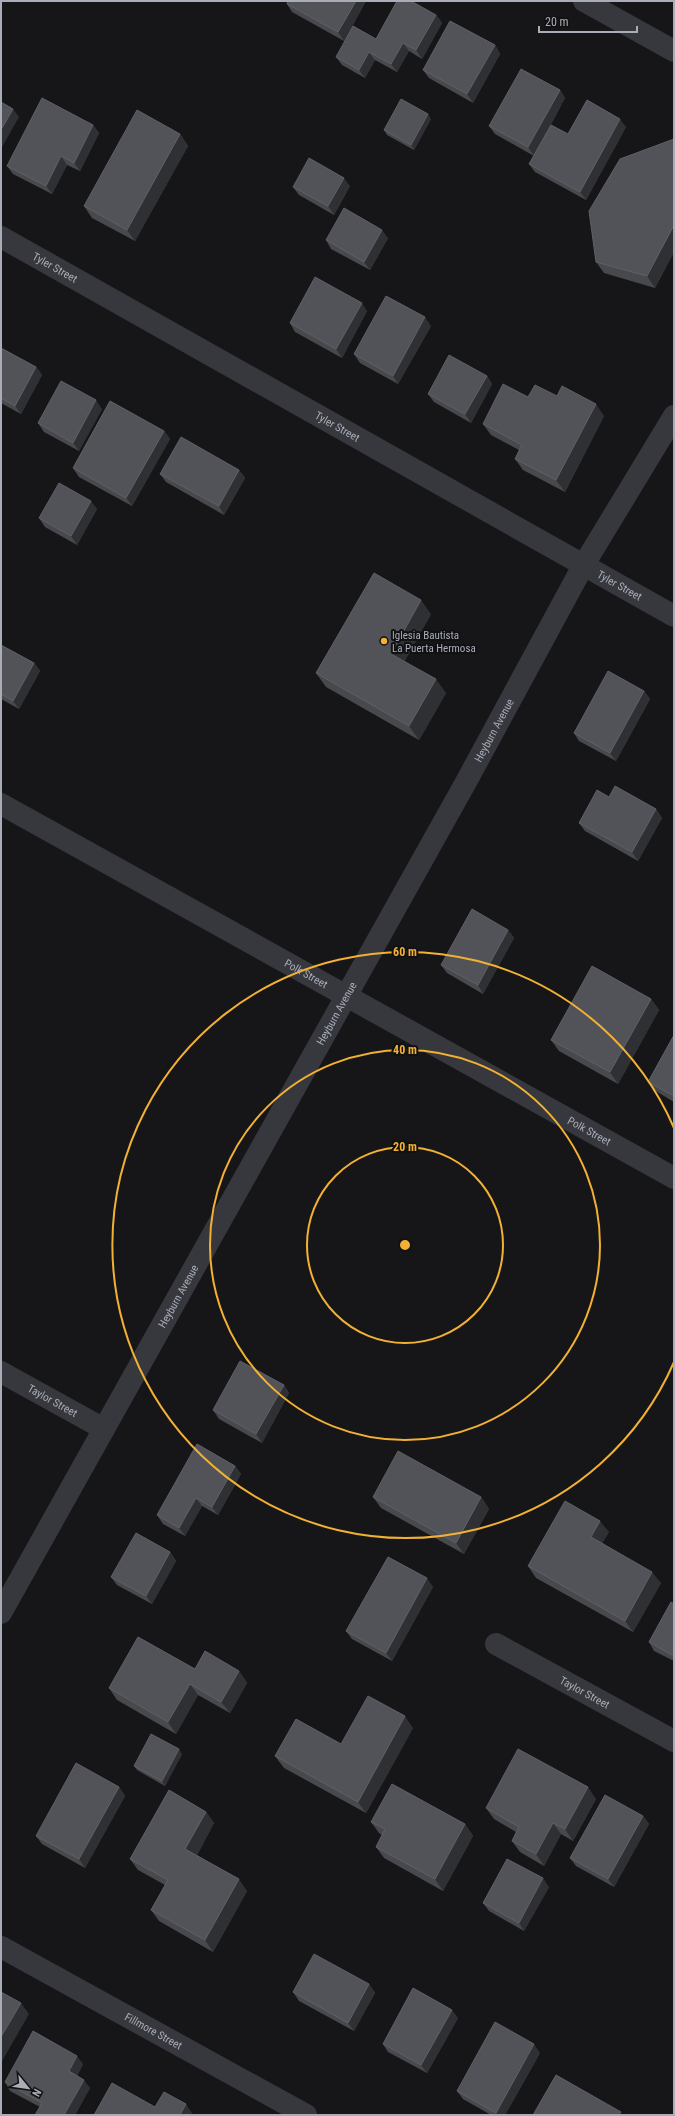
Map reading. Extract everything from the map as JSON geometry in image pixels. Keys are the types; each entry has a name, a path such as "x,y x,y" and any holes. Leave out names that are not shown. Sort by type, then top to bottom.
{"street":[{"path":"584,1 674,51"},
{"name":"Tyler Street","path":"1,238 674,616"},
{"name":"Heyburn Avenue","path":"1,1613 466,782 583,566 674,416"},
{"name":"Polk Street","path":"1,804 346,994 674,1178"},
{"name":"Taylor Street","path":"1,1372 104,1429"},
{"name":"Taylor Street","path":"496,1644 674,1741"},
{"name":"Fillmore Street","path":"1,1946 306,2115"}],"building":[{"path":"288,1 356,1 338,32 287,4"},
{"path":"397,1 411,1 436,15 416,50 403,43 391,64 369,52 359,70 336,57 353,26 376,39"},
{"path":"450,21 495,45 467,94 423,70"},
{"path":"521,69 560,90 528,147 489,126"},
{"path":"42,98 93,125 74,163 61,156 46,186 7,166"},
{"path":"401,99 428,114 411,145 384,130"},
{"path":"587,100 620,119 580,192 529,164 551,125 568,134"},
{"path":"1,102 13,109 1,130"},
{"path":"137,110 180,134 127,230 84,206"},
{"path":"674,139 674,225 647,276 596,262 589,211 620,159"},
{"path":"309,158 344,178 328,206 293,187"},
{"path":"344,208 382,230 364,262 326,240"},
{"path":"315,277 362,303 336,349 290,323"},
{"path":"386,296 425,317 393,376 354,354"},
{"path":"1,348 36,367 15,406 1,398"},
{"path":"449,355 487,376 465,414 428,394"},
{"path":"61,381 96,400 73,443 38,423"},
{"path":"503,384 528,397 535,385 557,396 562,386 596,404 556,480 515,459 522,445 483,424"},
{"path":"110,401 164,431 126,498 73,468"},
{"path":"181,437 239,470 219,506 160,474"},
{"path":"59,483 91,501 71,536 39,518"},
{"name":"Iglesia Bautista La Puerta Hermosa","path":"374,573 421,600 391,654 436,679 409,726 316,673"},
{"path":"1,645 34,663 13,701 1,694"},
{"path":"608,671 644,691 610,753 574,733"},
{"path":"615,786 656,809 632,852 579,823 597,790 609,797"},
{"path":"472,909 508,930 478,985 441,965"},
{"path":"592,966 651,999 610,1072 551,1040"},
{"path":"674,1035 674,1096 648,1082"},
{"path":"240,1361 284,1385 256,1434 213,1410"},
{"path":"197,1444 235,1466 212,1507 196,1498 179,1528 157,1515"},
{"path":"398,1451 481,1497 456,1543 373,1497"},
{"path":"565,1501 600,1521 591,1537 652,1572 625,1621 528,1566"},
{"path":"136,1533 170,1552 146,1596 111,1577"},
{"path":"388,1557 427,1578 386,1653 346,1631"},
{"path":"671,1602 674,1604 674,1656 649,1642"},
{"path":"138,1637 195,1669 205,1651 239,1671 221,1702 190,1684 168,1722 109,1688"},
{"path":"368,1696 405,1716 358,1802 275,1756 296,1719 341,1744"},
{"path":"151,1734 179,1749 162,1781 134,1766"},
{"path":"518,1749 588,1787 565,1829 553,1823 536,1854 512,1841 519,1827 486,1808"},
{"path":"76,1763 119,1787 79,1859 36,1836"},
{"path":"392,1784 465,1824 435,1879 376,1847 385,1829 371,1822"},
{"path":"169,1790 206,1812 185,1849 239,1879 205,1940 151,1910 168,1880 130,1859"},
{"path":"605,1795 643,1816 608,1879 570,1858"},
{"path":"507,1859 543,1878 519,1923 483,1903"},
{"path":"314,1954 369,1984 348,2023 293,1992"},
{"path":"413,1988 452,2010 421,2065 383,2044"},
{"path":"1,1992 21,2003 1,2037"},
{"path":"495,2022 534,2044 496,2113 457,2091"},
{"path":"33,2031 77,2056 69,2071 84,2080 64,2115 35,2115 42,2103 5,2082"},
{"path":"556,2075 621,2112 619,2115 533,2115"},
{"path":"112,2083 155,2107 164,2092 186,2104 180,2115 94,2115"}],"place":[{"name":"Iglesia Bautista La Puerta Hermosa","path":"384,641"}]}
